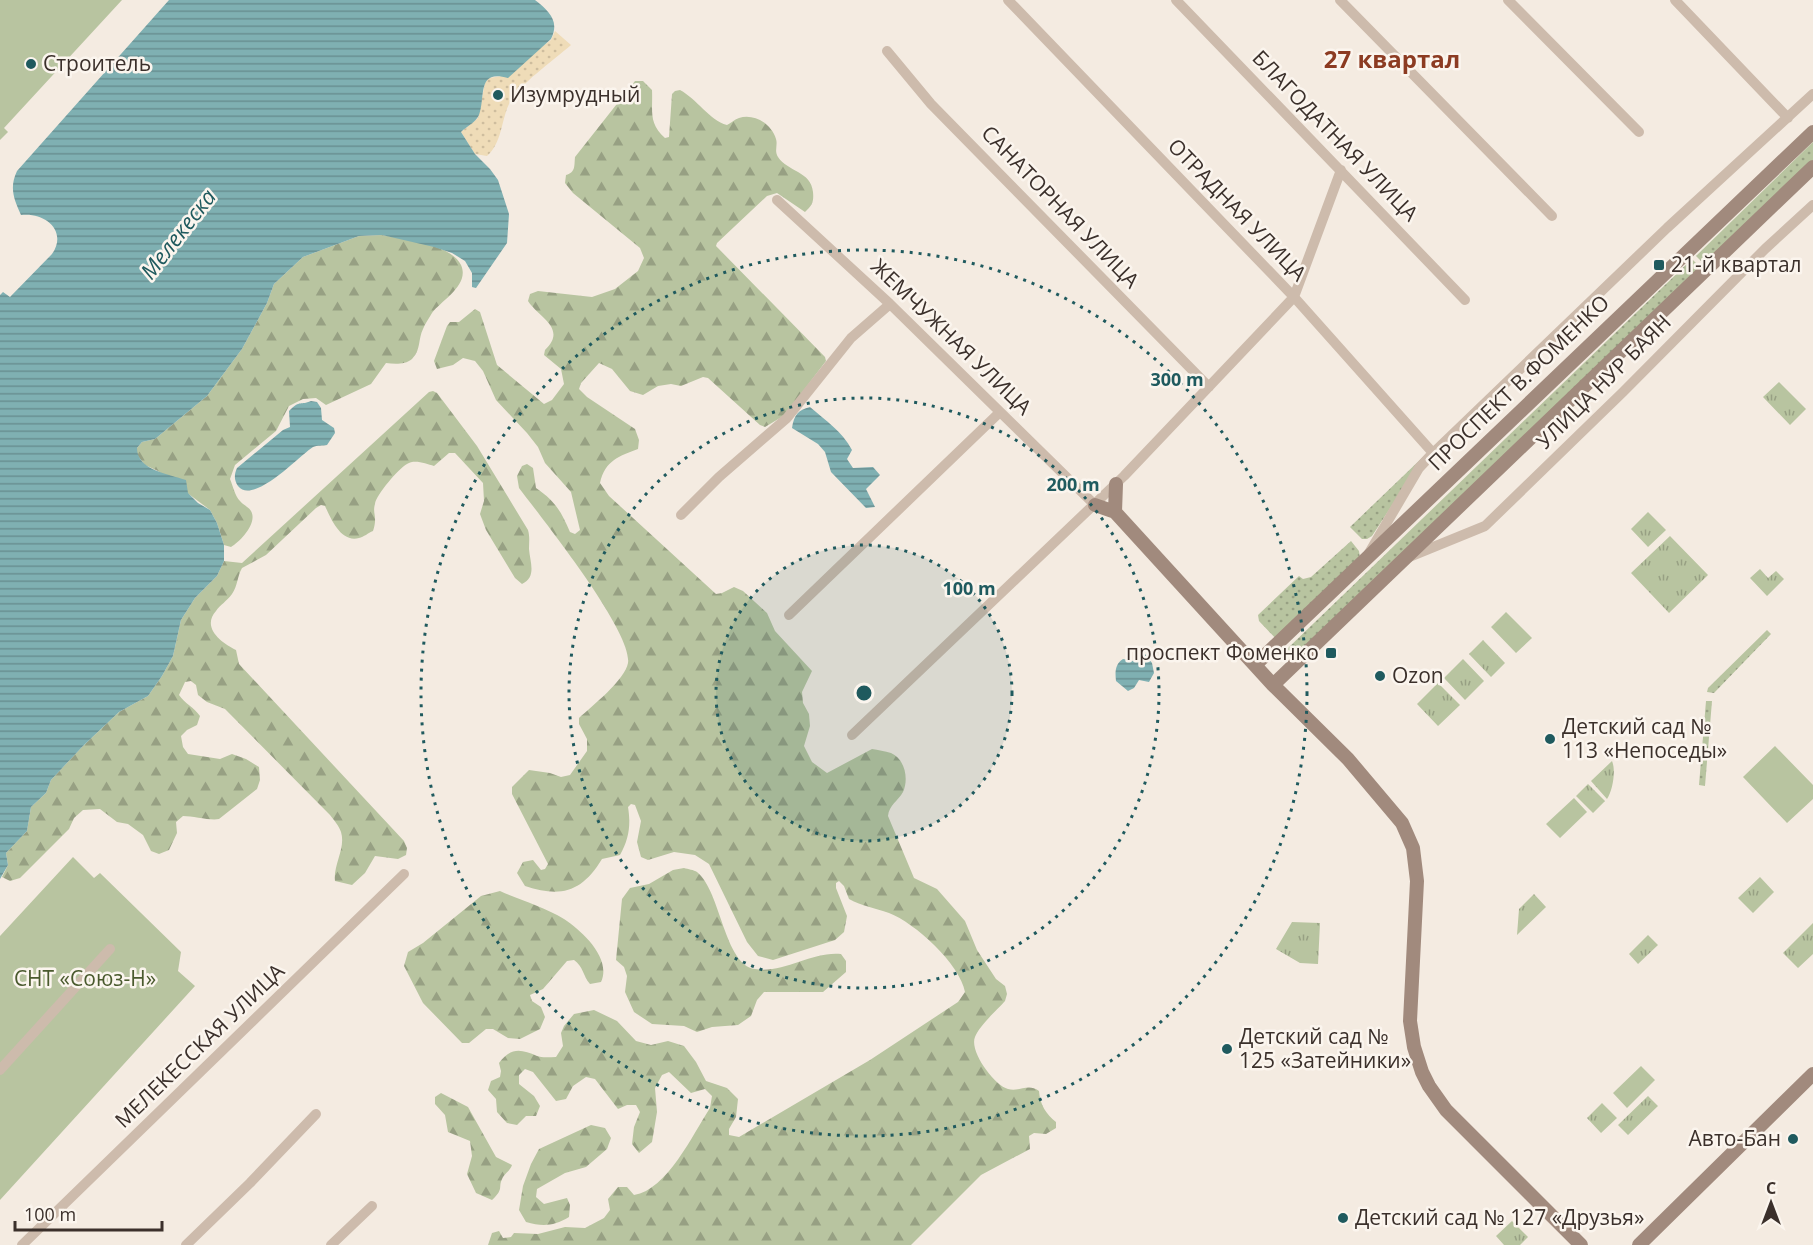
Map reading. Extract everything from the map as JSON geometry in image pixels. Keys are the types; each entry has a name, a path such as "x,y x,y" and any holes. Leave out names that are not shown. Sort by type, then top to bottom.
{"main road":[{"name":"ПРОСПЕКТ В.ФОМЕНКО","path":"1255,665 1813,132"},
{"path":"1273,685 1813,166"},
{"path":"1115,512 1116,483"},
{"path":"1095,505 1115,512 1273,685 1348,759 1402,823 1413,848 1417,881 1410,1021 1414,1047 1422,1072 1446,1110 1581,1245"},
{"path":"1639,1245 1813,1074"}],"street":[{"name":"ОТРАДНАЯ УЛИЦА","path":"1008,0 1294,297 1433,453"},
{"name":"БЛАГОДАТНАЯ УЛИЦА","path":"1176,0 1466,300"},
{"path":"1340,0 1552,216"},
{"path":"1508,0 1640,132"},
{"path":"1675,0 1788,118"},
{"name":"САНАТОРНАЯ УЛИЦА","path":"887,51 932,104 1209,387"},
{"path":"1365,562 1376,539 1419,468 1433,453 1667,228 1813,94"},
{"path":"852,735 1095,505 1294,297 1341,170"},
{"name":"ЖЕМЧУЖНАЯ УЛИЦА","path":"777,200 890,304 1095,505"},
{"name":"УЛИЦА НУР БАЯН","path":"1403,559 1485,526 1765,249 1813,205"},
{"path":"681,515 719,477 787,418 851,338 890,304"},
{"path":"789,615 1000,412"},
{"name":"МЕЛЕКЕССКАЯ УЛИЦА","path":"22,1245 404,874"},
{"path":"0,1070 110,949"},
{"path":"186,1245 316,1114"},
{"path":"331,1245 372,1206"}],"green space":[{"name":"Строитель","path":"0,0 122,0 4,128 8,132 0,140"},
{"path":"635,81 643,81 652,90 654,122 665,138 669,137 672,94 680,90 714,119 727,125 745,117 762,121 774,134 778,157 808,180 813,198 811,206 805,212 777,193 767,196 716,246 825,357 826,361 785,415 765,427 708,378 703,377 681,386 671,384 658,386 643,395 630,391 612,369 599,363 581,383 579,389 587,397 635,429 639,440 638,449 609,464 600,483 609,496 716,594 734,587 743,591 767,613 775,631 812,671 802,692 810,726 804,746 812,762 827,773 872,749 891,753 900,760 906,776 905,787 890,809 888,816 914,878 937,889 965,921 977,950 996,979 1005,986 1007,994 1005,1001 984,1023 975,1037 974,1043 979,1059 1002,1086 1012,1090 1031,1088 1039,1091 1044,1109 1056,1122 1056,1128 1046,1134 1034,1133 1029,1136 1030,1149 981,1175 911,1245 488,1245 492,1233 499,1231 503,1238 511,1237 514,1233 538,1234 565,1227 585,1228 604,1218 610,1210 608,1199 618,1187 627,1187 634,1195 646,1191 668,1172 710,1108 712,1096 705,1089 691,1093 669,1072 662,1075 655,1088 657,1112 652,1142 639,1153 632,1144 634,1127 640,1112 636,1105 627,1105 618,1109 595,1079 586,1077 573,1086 566,1099 556,1101 533,1072 525,1069 519,1075 519,1084 534,1096 540,1106 536,1116 526,1116 517,1125 507,1123 497,1112 496,1099 488,1090 491,1081 500,1077 499,1063 508,1054 516,1051 541,1057 556,1057 563,1046 561,1033 574,1014 594,1010 617,1021 636,1041 651,1045 668,1041 684,1046 706,1081 727,1088 738,1099 736,1117 729,1129 729,1135 739,1137 870,1060 958,1002 965,992 955,969 923,935 900,918 849,899 844,886 839,881 836,883 836,888 847,916 844,932 835,940 773,960 758,956 747,942 709,864 695,855 674,852 648,860 641,857 637,842 641,821 635,805 631,804 628,807 629,832 620,855 602,859 587,879 578,885 560,891 538,890 525,886 517,873 523,862 533,860 541,870 545,869 548,864 512,794 512,787 529,770 561,777 570,775 587,751 587,739 579,724 579,718 607,692 626,670 628,663 626,648 602,602 584,575 519,488 517,476 522,466 527,464 533,468 536,488 553,502 570,532 575,534 580,530 571,492 545,463 538,447 527,433 496,400 483,371 475,361 463,358 453,365 437,369 434,361 450,322 459,322 475,309 480,312 497,365 544,404 552,400 564,384 561,369 544,355 551,342 552,329 528,301 530,294 538,291 592,297 615,289 638,271 644,258 640,248 573,193 565,183 566,175 574,168 575,157"},
{"path":"1813,142 1813,160 1704,264 1696,256"},
{"path":"382,235 426,244 447,252 461,265 462,279 454,292 432,313 421,333 417,352 412,359 403,363 386,363 371,384 326,405 316,398 303,399 289,406 276,431 235,465 230,479 235,494 249,508 253,516 247,532 239,541 231,547 224,545 210,510 158,471 145,465 137,455 137,448 142,442 155,439 207,396 242,349 267,303 274,284 303,257 359,236"},
{"path":"1692,259 1701,268 1296,658 1287,649"},
{"path":"1779,382 1806,409 1790,425 1763,397"},
{"path":"429,392 437,393 477,446 528,530 532,569 527,581 522,584 515,578 486,530 480,514 484,501 483,483 455,453 449,453 434,466 413,462 399,471 383,488 376,500 373,531 363,537 353,539 342,534 325,506 321,505 316,508 266,555 242,568 234,591 216,611 211,623 215,634 236,650 239,664 404,841 407,848 406,855 398,859 375,856 365,873 352,885 335,881 342,844 341,832 336,823 225,709 207,702 198,695 196,685 191,681 185,682 179,695 200,716 197,725 181,736 183,747 188,754 220,759 232,754 246,759 259,767 260,780 257,789 219,819 183,816 176,822 177,833 169,850 159,854 151,851 143,835 128,824 117,822 100,809 83,810 74,818 69,829 20,878 10,881 2,877 8,865 6,853 27,831 31,807 46,793 51,780 83,746 119,712 148,696 173,656 181,620 195,598 217,576 224,561 242,563"},
{"path":"1425,455 1372,536 1362,539 1350,527"},
{"path":"1648,512 1666,530 1648,547 1631,529"},
{"path":"1670,536 1708,575 1669,613 1631,573"},
{"path":"1351,541 1359,551 1360,558 1278,641 1259,621 1258,615 1299,576 1303,579 1311,577"},
{"path":"1760,569 1768,578 1776,571 1784,579 1767,596 1750,578"},
{"path":"1506,612 1532,638 1516,653 1491,627"},
{"path":"1767,630 1771,634 1714,693 1707,692 1708,688"},
{"path":"1483,640 1505,663 1491,677 1469,654"},
{"path":"1463,659 1484,681 1465,700 1444,678"},
{"path":"1438,683 1460,705 1438,726 1417,704"},
{"path":"1706,701 1712,701 1705,786 1699,785"},
{"path":"1775,746 1813,785 1813,799 1787,823 1743,777"},
{"path":"1612,761 1613,780 1607,799 1591,781"},
{"path":"1588,784 1605,801 1593,813 1576,796"},
{"path":"1574,798 1587,812 1560,838 1546,824"},
{"name":"СНТ «Союз-Н»","path":"73,857 94,878 100,873 181,952 178,971 195,986 0,1200 0,936"},
{"path":"684,868 697,872 705,881 729,942 736,955 745,964 755,969 766,970 819,956 841,954 846,961 846,972 823,992 764,992 757,1000 751,1016 738,1025 712,1027 697,1032 684,1026 652,1024 634,1012 625,992 627,976 624,967 616,960 622,899 630,888 649,884 673,870"},
{"path":"1760,877 1774,892 1753,913 1738,898"},
{"path":"500,891 564,919 587,938 599,955 602,964 601,982 590,984 577,962 567,961 543,989 530,995 532,1001 541,1007 545,1017 540,1029 520,1039 508,1038 493,1029 486,1029 469,1043 462,1043 423,1003 404,966 408,952 423,943 481,896"},
{"path":"1534,894 1546,907 1517,935 1519,909"},
{"path":"1292,922 1320,923 1318,964 1300,963 1276,949"},
{"path":"1813,923 1813,954 1798,968 1783,953"},
{"path":"1648,935 1658,945 1638,964 1629,954"},
{"path":"1641,1066 1655,1080 1627,1108 1613,1093"},
{"path":"441,1093 468,1107 496,1157 512,1165 501,1181 500,1190 492,1200 476,1193 467,1174 472,1156 470,1141 448,1132 445,1115 435,1104 435,1097"},
{"path":"1648,1096 1658,1106 1628,1135 1618,1125"},
{"path":"1602,1103 1617,1118 1601,1133 1587,1118"},
{"path":"591,1125 605,1128 611,1138 607,1149 586,1167 565,1173 537,1189 536,1197 544,1204 567,1198 570,1205 569,1217 548,1225 526,1222 519,1210 523,1186 539,1149"},
{"path":"1512,1221 1528,1237 1520,1245 1504,1245 1496,1236"}],"sand":[{"name":"Изумрудный","path":"555,31 571,45 528,81 513,97 492,151 487,156 475,154 461,132 478,118 485,83 489,78 502,76 551,40"}],"water":[{"name":"Мелекеска","path":"169,0 535,0 549,12 554,27 551,39 508,78 491,77 487,81 478,118 461,132 475,154 498,180 509,214 507,243 476,288 472,287 472,273 465,261 452,253 382,235 359,236 303,257 274,284 267,303 242,349 207,396 155,439 142,442 137,448 138,455 148,466 186,480 188,493 210,510 224,545 224,561 217,576 195,598 181,620 173,656 148,696 119,712 83,746 51,780 46,793 31,807 27,831 6,853 8,865 0,879 0,295 3,292 10,297 52,254 57,238 56,231 46,220 21,215 15,199 13,183 17,171"},
{"path":"311,401 317,402 321,408 322,420 334,428 335,433 327,445 313,447 265,485 245,490 238,486 235,477 237,468 283,430 290,427 289,411 293,407"},
{"path":"810,407 848,443 852,450 847,459 853,468 873,467 880,475 866,489 875,507 866,508 831,472 825,452 818,444 792,428 797,414"},
{"path":"1137,649 1142,650 1152,663 1154,673 1149,682 1139,680 1134,688 1128,691 1116,681 1116,668 1123,659 1133,661"}],"place":[{"name":"Строитель","path":"31,64"},
{"name":"Изумрудный","path":"498,95"},
{"name":"21-й квартал","path":"1659,265"},
{"name":"проспект Фоменко","path":"1331,653"},
{"name":"Ozon","path":"1380,676"},
{"name":"Детский сад № 113 «Непоседы»","path":"1550,739"},
{"name":"Детский сад № 125 «Затейники»","path":"1227,1049"},
{"name":"Авто-Бан","path":"1793,1139"},
{"name":"Детский сад № 127 «Друзья»","path":"1343,1218"}],"district":[{"name":"27 квартал","path":"1392,60"}]}
